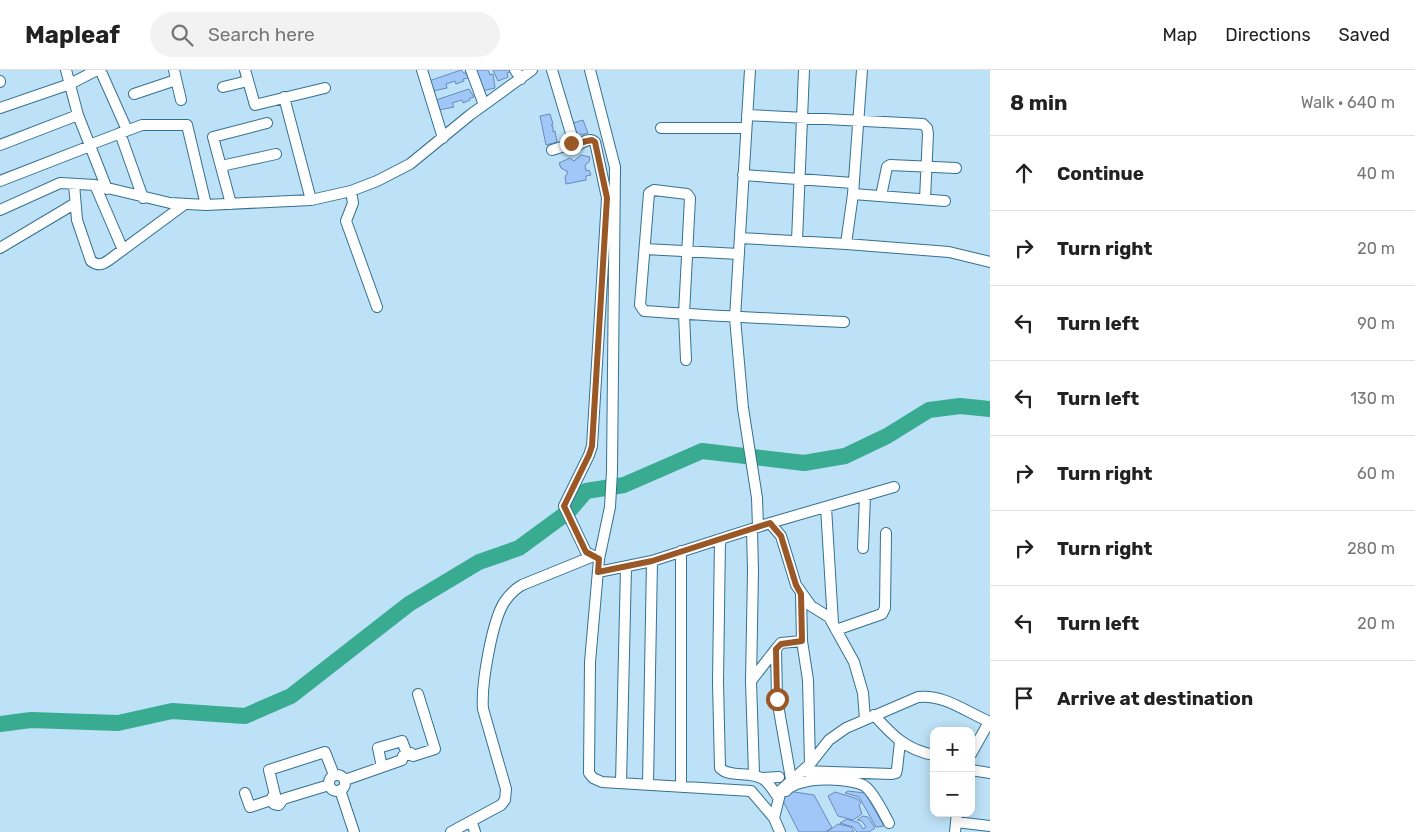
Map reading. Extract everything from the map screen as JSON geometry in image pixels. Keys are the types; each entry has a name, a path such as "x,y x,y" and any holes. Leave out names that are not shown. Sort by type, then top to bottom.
{"street":[{"path":"66,70 78,115 107,189"},
{"path":"422,70 443,138"},
{"path":"471,70 484,105"},
{"path":"0,210 60,183 95,185 143,198 206,205 311,200 351,191 377,182 410,164 484,105 518,75 532,70"},
{"path":"552,70 574,143"},
{"path":"590,70 615,167 612,471 610,507 595,558 598,572 590,662 589,773 592,778 602,782 681,786 750,793 777,825"},
{"path":"750,70 735,318 743,408 757,498 751,681 758,776"},
{"path":"797,241 804,70"},
{"path":"846,244 853,194 862,70"},
{"path":"0,108 100,72 123,131 143,198"},
{"path":"223,87 246,73 255,105 325,88"},
{"path":"134,94 175,75 180,100"},
{"path":"284,97 311,200"},
{"path":"0,144 78,115"},
{"path":"747,115 923,124 927,128 928,134 925,199"},
{"path":"231,204 213,138 214,136 267,123"},
{"path":"0,181 142,125 187,124 206,205"},
{"path":"661,128 746,128"},
{"path":"552,150 574,143 592,140 595,142 607,198 607,228 591,451 564,502 564,508 580,544 595,558"},
{"path":"221,166 276,154"},
{"path":"881,196 887,167 894,164 956,168"},
{"path":"743,175 853,183"},
{"path":"74,184 74,204 91,261 96,264 102,264 123,250 186,204"},
{"path":"95,185 123,250"},
{"path":"686,360 684,314 689,251 689,195 654,190 649,193 642,308 644,311 684,314 735,318 844,322"},
{"path":"351,191 353,203 346,221 377,307"},
{"path":"853,194 945,200"},
{"path":"0,248 74,204"},
{"path":"740,238 949,252 990,262"},
{"path":"645,249 739,254"},
{"path":"598,572 652,561 770,523 894,487"},
{"path":"863,548 865,496"},
{"path":"826,507 835,628"},
{"path":"770,523 781,536 796,585 801,594 811,606 829,617 854,662 869,717 900,742 921,753 930,754"},
{"path":"835,628 882,614 885,608 886,533"},
{"path":"720,539 718,682 720,768 727,772 779,777"},
{"path":"681,551 681,786"},
{"path":"451,832 473,827 505,800 506,789 483,708 482,695 494,630 504,602 512,592 522,585 595,558"},
{"path":"648,784 652,561"},
{"path":"621,783 626,567"},
{"path":"801,594 802,641 808,680 810,764"},
{"path":"751,681 781,644 802,641"},
{"path":"776,649 777,699 790,779"},
{"path":"345,780 435,748 418,694"},
{"path":"777,825 778,798 781,790 790,779 810,764 829,740 846,728 918,697 931,696 942,698 989,722 975,747"},
{"path":"382,767 378,748 402,741 408,757"},
{"path":"802,771 892,774 896,772 897,768 900,742"},
{"path":"277,798 269,770 324,752 334,775"},
{"path":"975,771 990,773"},
{"path":"340,790 331,789 328,780 334,775 340,775 345,780"},
{"path":"758,776 769,783 778,798"},
{"path":"777,825 782,795 790,785 816,778 857,783 866,788 890,823"},
{"path":"340,790 345,780"},
{"path":"245,793 250,807 329,785"},
{"path":"340,790 354,832"},
{"path":"956,822 990,826"}],"building":[{"path":"461,70 466,73 468,78 456,84 455,81 446,84 447,88 433,91 429,81"},
{"path":"473,70 488,70 490,75 493,74 495,88 482,91"},
{"path":"493,70 512,71 507,73 508,77 498,81"},
{"path":"469,89 474,97 470,98 470,100 463,103 462,100 452,103 454,107 439,110 436,100"},
{"path":"550,114 553,124 551,125 553,126 553,132 555,131 557,142 546,145 540,116"},
{"path":"583,120 588,133 577,136 570,124"},
{"path":"581,155 590,157 589,162 585,165 586,171 589,170 591,175 586,176 586,180 566,184 565,177 568,172 561,168 559,163 570,158 574,161"},
{"path":"788,791 814,795 832,828 825,832 799,832 782,799"},
{"path":"848,791 865,793 884,826 876,827 859,797 845,793"},
{"path":"835,792 858,799 861,803 859,805 862,814 853,820 838,816 828,796"},
{"path":"863,816 868,817 875,828 869,832 857,832 853,827 840,823 847,819 859,823 863,829 866,827 862,821 857,820"},
{"path":"838,824 851,827 854,832 827,832"}],"waterway":[{"path":"0,724 31,720 118,723 172,711 245,716 291,696 409,604 479,562 519,548 568,512 586,491 624,485 702,451 804,463 845,456 887,436 929,410 960,406 990,409"}],"route":[{"path":"571,143 574,140 578,143 592,140 595,142 607,198 607,228 591,451 564,502 564,506 580,544 591,556 599,559 598,572 652,561 770,523 781,536 796,585 801,594 802,641 781,644 776,649 777,699"}]}
